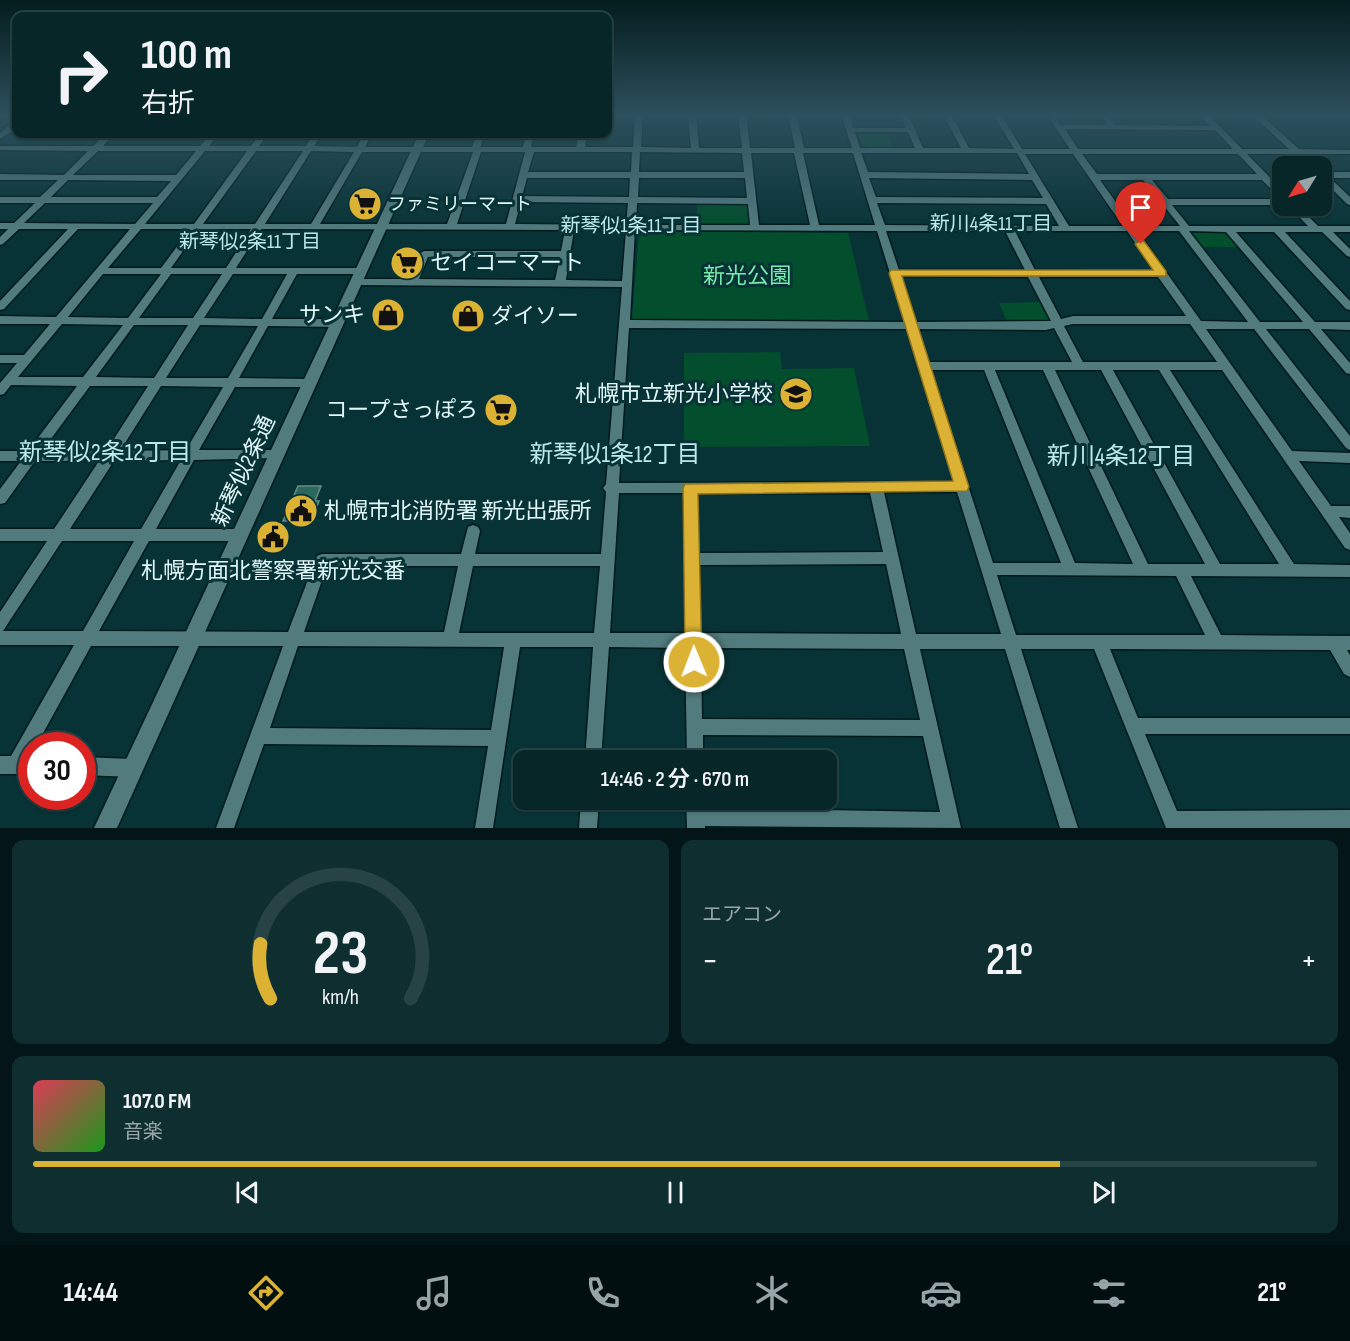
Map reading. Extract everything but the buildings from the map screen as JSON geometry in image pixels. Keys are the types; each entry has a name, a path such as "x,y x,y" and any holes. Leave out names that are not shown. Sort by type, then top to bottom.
{"street":[{"path":"0,242 90,153"},
{"path":"4,386 198,153"},
{"path":"0,499 250,153"},
{"path":"0,625 306,153"},
{"path":"314,226 357,153"},
{"name":"新琴似2条通","path":"105,828 415,153"},
{"path":"451,226 476,153"},
{"path":"510,227 528,153"},
{"path":"594,750 610,488 637,153"},
{"path":"747,153 755,228"},
{"path":"800,153 815,228"},
{"path":"857,153 1069,828"},
{"path":"1021,153 1066,229"},
{"path":"1077,153 1350,544"},
{"path":"1241,153 1272,184"},
{"path":"524,175 749,175"},
{"path":"864,175 1035,177"},
{"path":"1332,175 1350,175"},
{"path":"0,177 178,178"},
{"path":"1094,177 1265,177"},
{"path":"1144,177 1350,445"},
{"path":"1332,185 1350,202"},
{"path":"0,200 159,200"},
{"path":"518,200 752,201"},
{"path":"872,201 1050,201"},
{"path":"1165,202 1272,202"},
{"path":"1305,216 1350,254"},
{"path":"0,307 77,225"},
{"path":"0,226 1350,229"},
{"path":"560,283 570,227"},
{"path":"1009,229 1079,365"},
{"path":"1229,229 1350,370"},
{"path":"1277,229 1350,308"},
{"path":"413,283 424,254 565,255"},
{"path":"100,271 294,271 413,283 627,284"},
{"path":"16,765 294,271"},
{"path":"895,273 1162,274"},
{"path":"624,324 1046,326 1072,320 1257,326 1350,326"},
{"path":"0,321 338,322"},
{"path":"0,359 26,359"},
{"path":"924,366 1226,366"},
{"path":"988,366 1070,568"},
{"path":"1047,366 1143,569"},
{"path":"1105,366 1216,570"},
{"path":"1162,366 1290,570"},
{"path":"4,386 86,383 310,383"},
{"path":"0,456 277,455"},
{"path":"1289,456 1350,458"},
{"path":"610,488 962,487"},
{"path":"690,488 695,750"},
{"path":"695,815 951,825 876,488"},
{"path":"1327,511 1350,512"},
{"path":"450,640 473,531"},
{"path":"0,536 240,535"},
{"path":"692,559 892,558"},
{"path":"225,828 322,560 606,560"},
{"path":"988,569 1350,571"},
{"path":"1180,570 1216,642"},
{"path":"0,638 1342,643 1350,669"},
{"path":"484,828 513,640"},
{"path":"1099,642 1173,824 1350,819"},
{"path":"1133,726 1350,726"},
{"path":"694,727 930,728"},
{"path":"259,736 497,738"},
{"path":"96,767 133,768"},
{"path":"588,828 589,810"}],"green space":[{"path":"697,204 748,204 751,226 697,225"},
{"name":"新光公園","path":"639,231 848,233 869,320 632,319"},
{"path":"1191,233 1226,233 1238,247 1202,247"},
{"path":"1040,302 1049,320 1042,323 1007,322 999,303"},
{"path":"780,352 782,369 854,368 870,446 684,447 684,353"}],"place":[{"name":"ファミリーマート","path":"365,204"},
{"name":"セイコーマート","path":"407,263"},
{"name":"サンキ","path":"388,315"},
{"name":"ダイソー","path":"468,316"},
{"name":"札幌市立新光小学校","path":"796,394"},
{"name":"コープさっぽろ","path":"501,410"},
{"name":"札幌市北消防署 新光出張所","path":"301,511"},
{"name":"札幌方面北警察署新光交番","path":"273,537"}],"district":[{"name":"新川4条11丁目","path":"991,224"},
{"name":"新琴似1条11丁目","path":"631,226"},
{"name":"新琴似2条11丁目","path":"250,242"},
{"name":"新琴似2条12丁目","path":"105,452"},
{"name":"新琴似1条12丁目","path":"615,454"},
{"name":"新川4条12丁目","path":"1121,456"}],"route":[{"path":"694,662 690,488 962,487 895,273 1162,274 1141,244"}]}
